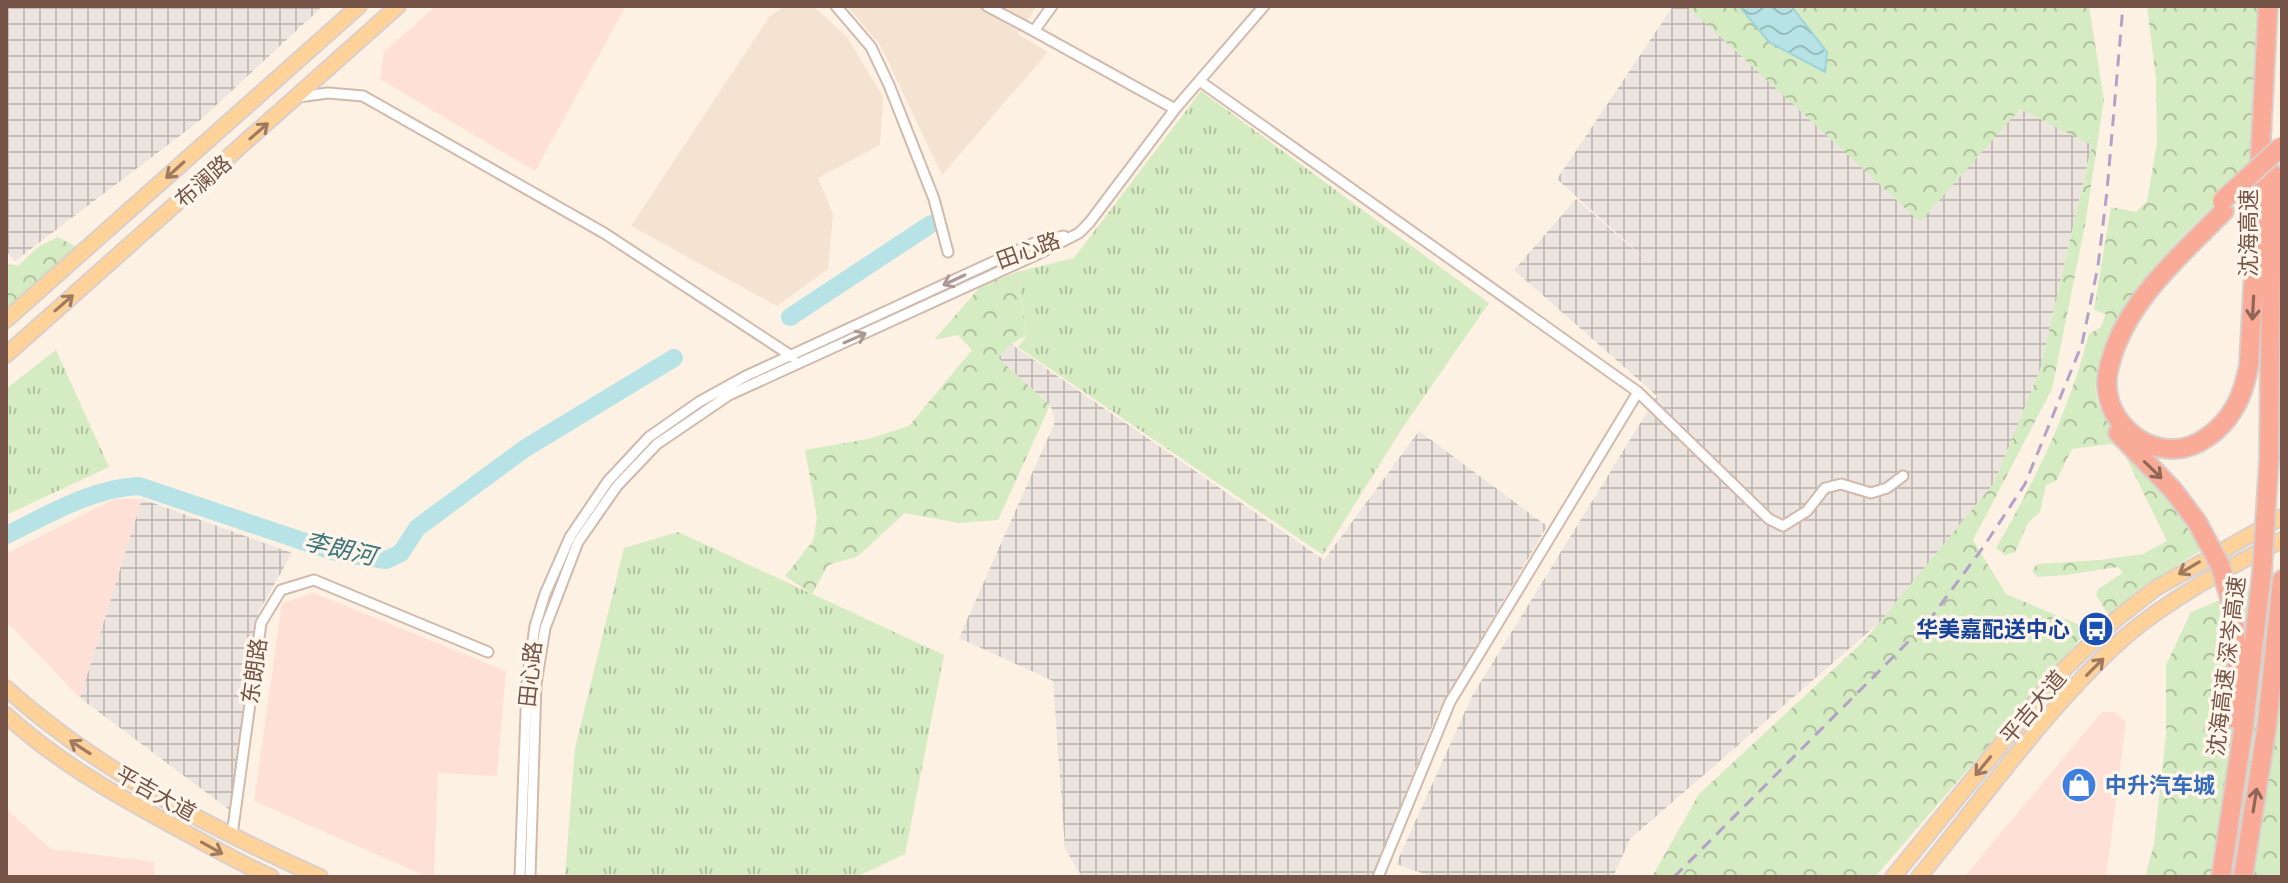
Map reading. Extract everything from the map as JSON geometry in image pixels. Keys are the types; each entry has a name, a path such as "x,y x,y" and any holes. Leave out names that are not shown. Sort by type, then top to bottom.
{"highway":[{"path":"2269,6 2252,334 2246,380 2233,410 2201,441 2174,449 2144,442 2120,423 2108,398 2107,374 2119,341 2147,293 2223,206 2282,157"},
{"name":"沈海高速","path":"2269,6 2273,270 2269,460"},
{"path":"2220,877 2237,663 2233,609 2220,565 2197,522 2173,490 2114,428 2100,399 2100,372 2111,338 2140,289 2282,146"},
{"name":"沈海高速 深岑高速","path":"2220,877 2244,724 2262,572 2269,460"},
{"name":"沈海高速 深岑高速","path":"2243,877 2267,725 2282,580"}],"main road":[{"name":"布澜路","path":"6,320 359,6"},
{"name":"布澜路","path":"6,355 398,6"},
{"name":"平吉大道","path":"1893,877 2055,678 2115,620 2169,580 2282,517"},
{"name":"平吉大道","path":"1919,877 2070,692 2128,635 2168,604 2282,540"},
{"name":"平吉大道","path":"6,688 68,739 118,773 232,835 320,877"},
{"name":"平吉大道","path":"6,715 56,756 108,790 241,864 271,877"}],"street":[{"path":"836,6 871,47 889,85 934,199 948,252"},
{"path":"987,6 1175,109"},
{"path":"1034,31 1052,6"},
{"path":"1079,233 1175,109 1264,6"},
{"path":"1201,82 1638,392 1769,519 1783,526 1807,511 1825,488 1841,484 1871,493 1887,488 1903,476"},
{"path":"298,97 328,93 363,96 604,233 800,362"},
{"name":"田心路","path":"520,877 529,657 545,594 570,537 608,481 649,437 699,402 791,355 1034,243 1079,233"},
{"name":"田心路","path":"530,877 539,657 555,596 578,542 617,486 657,444 729,395 1079,233"},
{"path":"1378,877 1450,702 1638,392"},
{"name":"东朗路","path":"232,835 261,623 281,590 314,580 488,652"}],"shaded area":[{"path":"6,6 323,6 198,122 15,261 6,251"},
{"path":"436,6 626,6 535,171 380,79 384,52"},
{"path":"785,6 813,6 847,37 883,97 880,145 818,178 833,214 828,269 777,306 631,226 769,17"},
{"path":"847,6 1037,6 1018,34 1048,52 942,175 880,45"},
{"path":"1673,6 1687,6 1770,81 2020,109 2092,144 2040,370 1994,483 1880,622 1630,839 1613,877 1433,877 1396,864 1472,696 1657,396 1514,270 1576,199 1654,267 1557,179"},
{"path":"1011,344 1324,560 1419,431 1547,526 1437,714 1372,877 1082,877 1065,848 1053,681 959,638 1054,424 1050,405 998,358"},
{"path":"114,499 142,499 80,698 6,621 6,554"},
{"path":"142,499 292,553 258,613 231,811 80,698"},
{"path":"314,593 506,671 497,776 438,773 434,877 254,801 282,603"},
{"name":"中升汽车城","path":"2102,712 2114,712 2126,722 2106,877 1964,877"},
{"path":"6,809 51,849 155,862 154,877 6,877"}],"green space":[{"path":"1687,6 2089,6 2104,100 2085,225 2052,389 1973,540 2006,594 2089,629 1875,877 1652,877 1699,794 1865,640 1994,483 2040,370 2092,145 2020,109 1920,222"},
{"path":"2147,6 2260,6 2252,170 2178,242 2128,301 2110,333 2099,364 2096,395 2106,419 2213,543 2107,613 2096,595 2098,589 2123,573 2118,567 2038,577 2032,571 2037,564 2143,554 2167,541 2121,447 2110,444 2072,449 2056,481 2046,485 2040,512 2028,523 2015,552 2005,555 1996,548 2050,444 2072,390 2089,334 2101,327 2106,314 2094,310 2111,207 2136,212 2147,201 2157,143 2156,79"},
{"path":"1201,91 1489,303 1403,427 1323,555 1018,347 1027,335 1017,272 1074,258"},
{"path":"58,237 79,248 6,314 6,263 18,266 38,247"},
{"path":"1017,272 1027,335 1011,344 998,358 1050,405 998,520 959,523 905,513 858,556 828,565 812,594 785,576 813,541 817,517 805,450 868,439 909,426 972,350 958,335 934,340 981,286"},
{"path":"56,350 109,467 6,515 6,389"},
{"path":"678,532 944,655 905,854 856,877 565,877 575,748 624,548"},
{"path":"2282,574 2282,877 2145,877 2154,844 2166,735 2166,665 2191,612"}],"water":[{"path":"1739,6 1791,6 1827,52 1825,72 1769,42"}],"waterway":[{"name":"李朗河","path":"790,317 931,224"},
{"name":"李朗河","path":"6,535 87,497 139,486 338,553 386,560 401,553 417,528 524,449 674,358"}],"railway":[{"path":"1674,877 1928,622 2025,484 2082,344 2098,266 2123,6"}],"place":[{"name":"华美嘉配送中心","path":"2096,629"},
{"name":"中升汽车城","path":"2079,785"}]}
